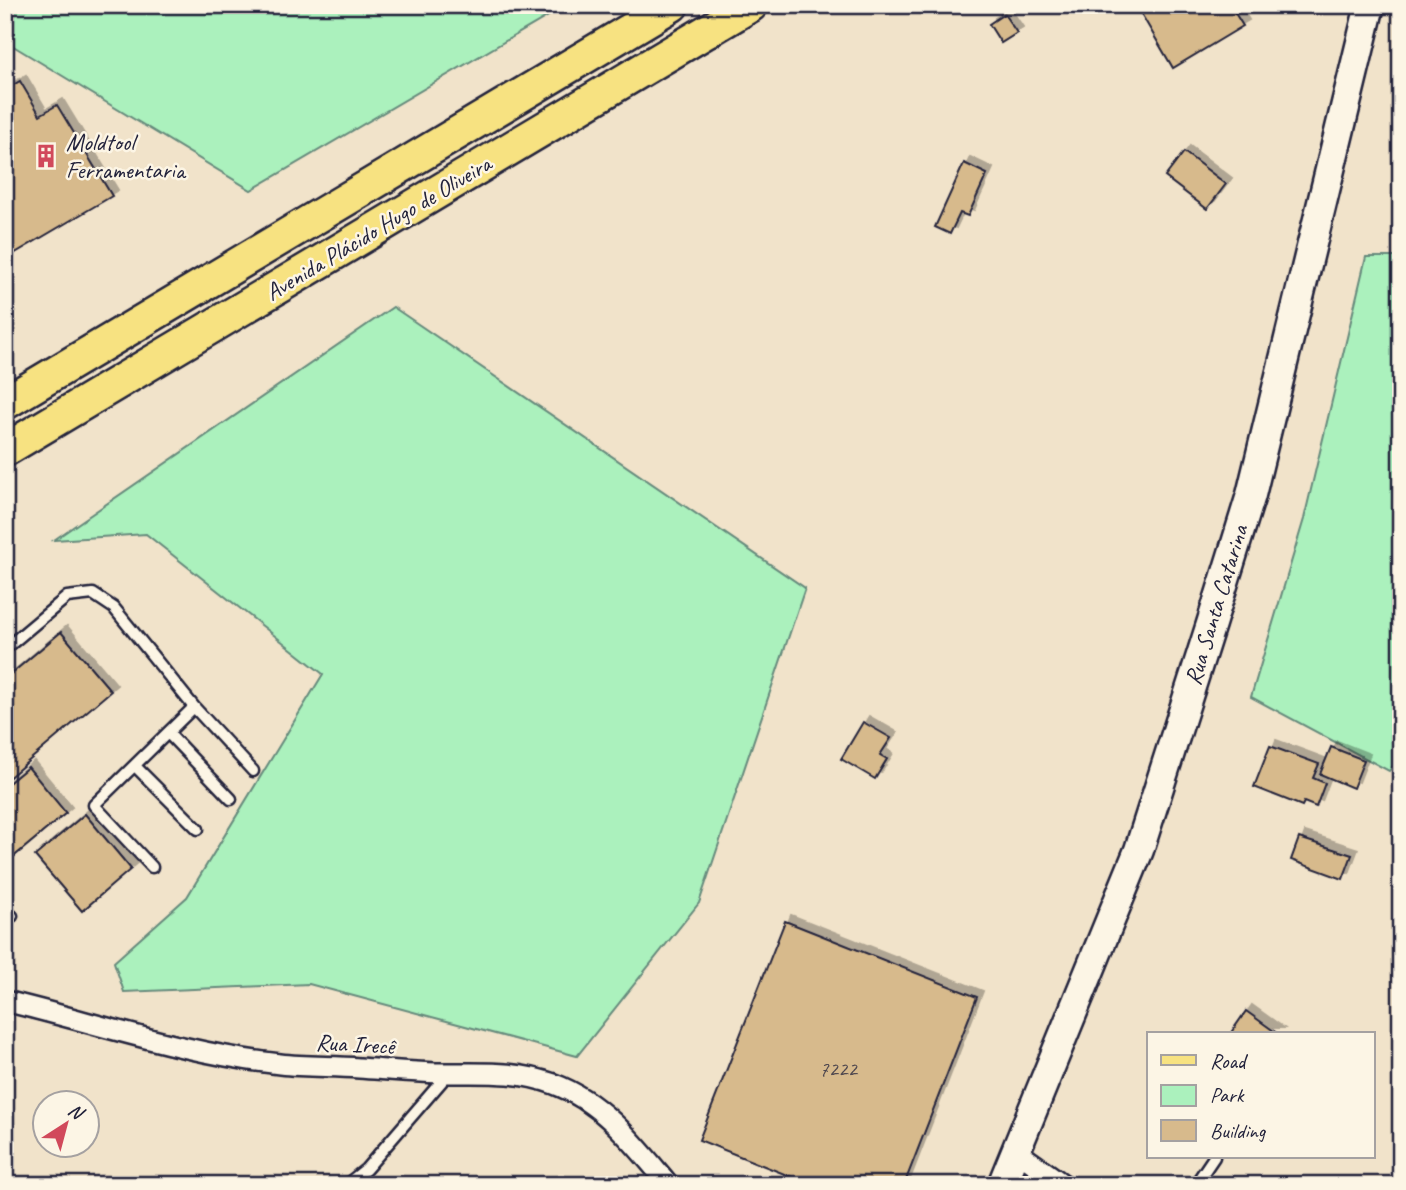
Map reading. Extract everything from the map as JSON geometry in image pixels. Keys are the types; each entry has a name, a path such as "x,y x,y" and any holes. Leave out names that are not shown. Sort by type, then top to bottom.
{"main road":[{"name":"Avenida Plácido Hugo de Oliveira","path":"5,404 673,5"},
{"name":"Avenida Plácido Hugo de Oliveira","path":"5,450 751,5"}],"street":[{"name":"Rua Santa Catarina","path":"1002,1185 1139,850 1251,495 1370,5"},
{"name":"Rua Irecê","path":"5,1001 210,1055 282,1065 448,1073 496,1072 524,1076 555,1085 579,1096 609,1119 636,1145 669,1185"},
{"path":"1016,1151 1064,1185"}],"lane":[{"path":"5,649 66,597 93,594 114,608 194,707 253,771"},
{"path":"152,867 94,805 194,707"},
{"path":"168,733 231,799"},
{"path":"135,766 198,829"},
{"path":"346,1185 366,1169 448,1073"},
{"path":"1195,1185 1213,1158"}],"green space":[{"path":"5,5 567,5 251,190 5,41"},
{"path":"1366,257 1401,257 1401,756 1389,771 1251,697 1304,519"},
{"path":"393,307 805,588 699,903 577,1056 309,984 124,992 114,962 187,897 323,674 146,534 54,540"}],"building":[{"path":"1136,5 1230,5 1243,26 1173,68"},
{"path":"1004,14 1017,33 1001,43 989,24"},
{"name":"Moldtool Ferramentaria","path":"20,81 40,115 57,105 112,196 5,259 5,90"},
{"path":"1184,152 1226,184 1207,209 1165,177"},
{"path":"964,163 987,174 968,216 960,213 950,234 935,227"},
{"path":"61,632 111,691 5,781 5,679"},
{"path":"863,722 891,738 880,755 887,759 875,779 841,759"},
{"path":"1270,746 1319,764 1313,778 1325,783 1316,807 1304,802 1302,806 1254,787"},
{"path":"1331,747 1364,760 1353,788 1320,774"},
{"path":"28,767 66,813 5,864 5,786"},
{"path":"85,814 131,869 82,911 35,856"},
{"path":"1299,838 1352,855 1343,879 1291,860"},
{"path":"785,921 977,997 904,1185 812,1185 699,1140"},
{"path":"1246,1011 1275,1032 1231,1032"}],"place":[{"name":"Moldtool Ferramentaria","path":"46,156"}]}
